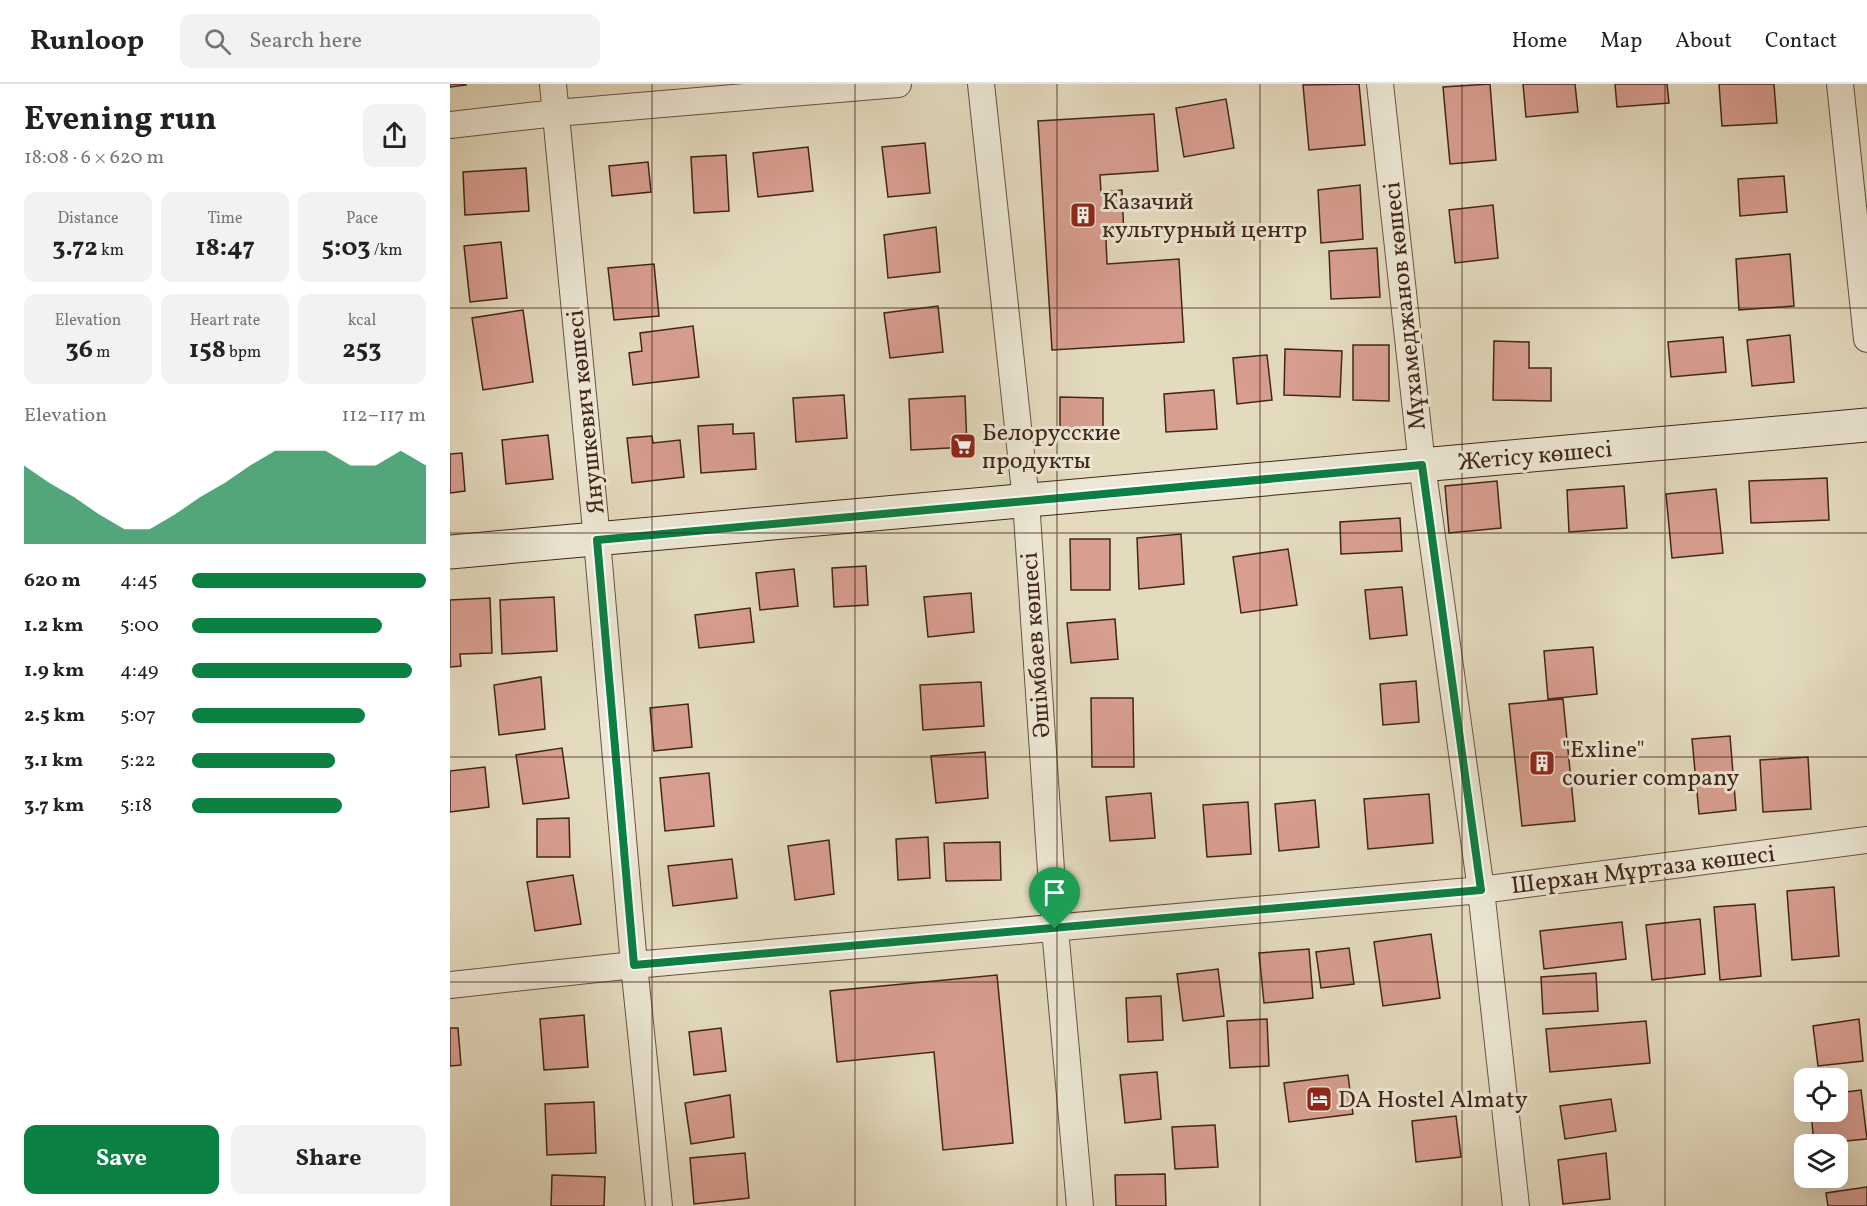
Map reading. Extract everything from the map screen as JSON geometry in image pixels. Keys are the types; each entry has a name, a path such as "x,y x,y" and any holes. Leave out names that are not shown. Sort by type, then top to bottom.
{"main road":[{"name":"Жетісу көшесі","path":"450,552 1867,425"}],"street":[{"name":"Янушкевич көшесі","path":"553,84 597,540 634,965 659,1206"},
{"path":"450,125 556,113 898,84"},
{"name":"Әшімбаев көшесі","path":"981,84 1026,501 1055,929 1080,1206"},
{"name":"Мұхамеджанов көшесі","path":"1380,84 1422,465 1481,890 1516,1206"},
{"path":"1840,84 1867,339"},
{"name":"Шерхан Мұртаза көшесі","path":"450,985 634,965 1481,890 1867,840"}],"building":[{"path":"450,84 465,84 466,85 450,87"},
{"path":"1359,84 1365,145 1309,150 1303,85"},
{"path":"1490,84 1496,160 1450,164 1443,87"},
{"path":"1523,84 1575,84 1578,112 1526,117"},
{"path":"1615,84 1667,84 1669,103 1617,107"},
{"path":"1719,84 1774,84 1777,123 1722,126"},
{"path":"1226,99 1234,148 1184,157 1176,108"},
{"name":"Казачий культурный центр","path":"1154,114 1158,171 1100,175 1101,192 1122,190 1124,238 1106,239 1107,264 1179,259 1184,342 1052,350 1038,121"},
{"path":"925,143 930,193 888,197 882,147"},
{"path":"808,147 813,191 758,197 753,153"},
{"path":"726,155 729,211 694,213 691,157"},
{"path":"648,162 651,192 612,196 609,166"},
{"path":"526,168 529,211 465,215 463,172"},
{"path":"1784,176 1787,212 1740,216 1738,179"},
{"path":"1360,185 1363,239 1321,243 1318,190"},
{"path":"1493,205 1498,258 1455,263 1449,210"},
{"path":"936,227 940,272 888,278 884,235"},
{"path":"501,242 507,298 470,302 464,246"},
{"path":"1377,248 1380,297 1331,299 1329,251"},
{"path":"1790,254 1794,306 1739,310 1736,259"},
{"path":"654,264 659,316 614,320 608,268"},
{"path":"938,306 943,352 890,358 884,313"},
{"path":"523,310 533,382 483,390 472,318"},
{"path":"693,326 699,377 633,385 629,353 642,351 640,333"},
{"path":"1790,335 1794,382 1752,386 1747,340"},
{"path":"1723,337 1726,372 1671,377 1668,342"},
{"path":"1494,341 1529,342 1529,368 1551,368 1551,401 1493,400"},
{"path":"1353,345 1389,345 1389,401 1353,400"},
{"path":"1285,349 1342,351 1340,397 1284,395"},
{"path":"1267,355 1272,400 1237,404 1233,358"},
{"path":"1214,390 1217,429 1166,432 1164,394"},
{"path":"844,395 847,438 796,442 793,398"},
{"path":"965,396 967,447 911,450 909,399"},
{"path":"1060,397 1103,398 1103,435 1060,435"},
{"path":"733,424 733,434 754,433 756,469 701,473 698,426"},
{"path":"548,435 553,479 506,484 502,440"},
{"path":"652,436 653,443 680,440 684,477 632,483 627,438"},
{"path":"462,453 465,491 450,493 450,454"},
{"path":"1827,478 1829,520 1751,523 1749,481"},
{"path":"1497,481 1501,528 1449,533 1445,486"},
{"path":"1624,486 1627,528 1569,532 1567,490"},
{"path":"1716,489 1723,553 1672,558 1666,494"},
{"path":"1400,518 1402,551 1341,554 1340,522"},
{"path":"1181,534 1184,584 1139,589 1137,538"},
{"path":"1070,539 1110,539 1110,590 1071,590"},
{"path":"1288,549 1297,605 1241,613 1233,557"},
{"path":"866,566 868,605 834,607 832,568"},
{"path":"794,569 798,606 760,610 756,573"},
{"path":"1402,587 1407,635 1370,639 1365,590"},
{"path":"971,593 974,632 928,637 924,597"},
{"path":"554,597 557,651 502,654 500,600"},
{"path":"490,598 492,653 460,654 461,666 450,667 450,600"},
{"path":"750,608 754,642 699,648 695,615"},
{"path":"1115,619 1118,659 1071,663 1067,623"},
{"path":"1593,647 1597,694 1548,699 1544,651"},
{"path":"541,677 545,729 499,735 494,685"},
{"path":"1416,681 1419,722 1383,725 1380,684"},
{"path":"981,682 984,726 923,730 920,685"},
{"path":"1091,698 1133,698 1134,767 1092,767"},
{"name":"\"Exline\" courier company","path":"1563,699 1575,821 1522,826 1509,704"},
{"path":"688,704 692,747 654,751 650,708"},
{"path":"1730,736 1736,810 1699,814 1692,739"},
{"path":"562,748 569,798 523,804 516,755"},
{"path":"985,752 988,798 936,803 931,756"},
{"path":"1808,757 1811,809 1763,812 1760,760"},
{"path":"485,767 489,807 450,812 450,771"},
{"path":"709,773 714,826 665,831 660,778"},
{"path":"1151,793 1155,838 1110,841 1106,797"},
{"path":"1429,794 1433,843 1368,849 1364,799"},
{"path":"1315,800 1319,847 1279,851 1275,804"},
{"path":"1248,802 1251,854 1207,857 1203,805"},
{"path":"569,818 570,857 537,857 537,819"},
{"path":"928,837 930,878 898,880 896,839"},
{"path":"829,840 834,894 795,900 788,846"},
{"path":"1000,842 1001,880 946,881 944,843"},
{"path":"732,859 737,898 673,906 668,866"},
{"path":"573,875 581,924 535,931 527,882"},
{"path":"1834,887 1839,956 1792,960 1787,891"},
{"path":"1755,904 1761,976 1720,980 1714,907"},
{"path":"1700,919 1705,974 1652,980 1646,925"},
{"path":"1622,922 1626,959 1544,969 1540,931"},
{"path":"1431,934 1440,998 1383,1006 1374,942"},
{"path":"1349,948 1354,984 1321,988 1316,952"},
{"path":"1309,949 1313,998 1264,1003 1259,953"},
{"path":"1218,969 1224,1016 1183,1021 1177,974"},
{"path":"1596,973 1598,1011 1543,1014 1541,977"},
{"path":"997,975 1013,1143 943,1150 934,1052 837,1062 830,991"},
{"path":"1161,996 1163,1040 1128,1042 1126,998"},
{"path":"584,1015 588,1067 544,1070 540,1019"},
{"path":"1267,1019 1269,1066 1230,1068 1227,1021"},
{"path":"1859,1019 1863,1061 1818,1066 1813,1026"},
{"path":"1646,1021 1650,1063 1550,1072 1546,1029"},
{"path":"450,1028 458,1028 461,1065 450,1066"},
{"path":"721,1028 726,1071 694,1075 689,1032"},
{"path":"1157,1072 1161,1119 1125,1123 1120,1075"},
{"name":"DA Hostel Almaty","path":"1348,1075 1353,1114 1289,1122 1284,1083"},
{"path":"1861,1090 1867,1139 1848,1141 1848,1134 1813,1134 1812,1122 1848,1122 1848,1092"},
{"path":"730,1095 734,1137 691,1144 685,1103"},
{"path":"1611,1099 1616,1131 1565,1139 1560,1106"},
{"path":"594,1102 596,1153 547,1155 545,1104"},
{"path":"1456,1116 1461,1157 1416,1162 1412,1121"},
{"path":"1215,1125 1218,1167 1175,1169 1172,1127"},
{"path":"745,1153 749,1198 694,1204 690,1158"},
{"path":"1606,1153 1610,1199 1563,1204 1558,1160"},
{"path":"1165,1174 1166,1206 1116,1206 1115,1175"},
{"path":"552,1175 605,1177 604,1206 551,1206"},
{"path":"1867,1187 1867,1206 1828,1206 1826,1193"}],"place":[{"name":"Казачий культурный центр","path":"1083,215"},
{"name":"Белорусские продукты","path":"963,446"},
{"name":"\"Exline\" courier company","path":"1542,763"},
{"name":"DA Hostel Almaty","path":"1319,1099"}],"route":[{"path":"1422,465 1481,890 1055,929 634,965 597,540 1422,465"}]}
